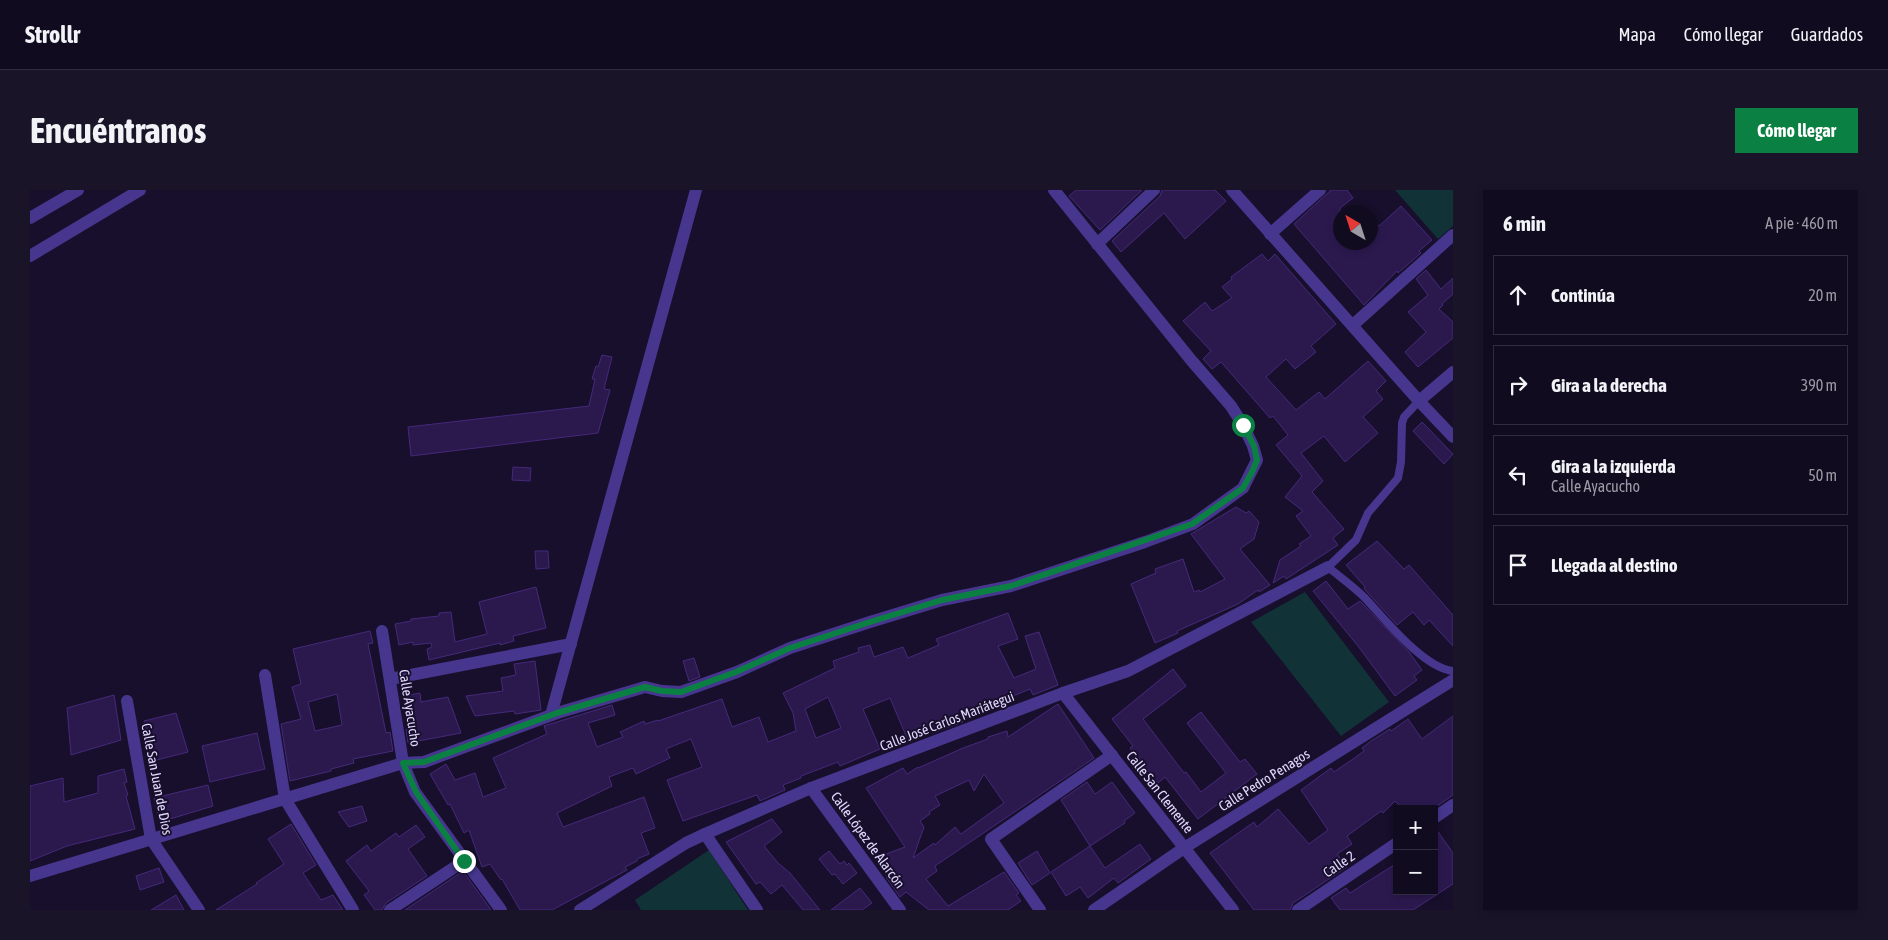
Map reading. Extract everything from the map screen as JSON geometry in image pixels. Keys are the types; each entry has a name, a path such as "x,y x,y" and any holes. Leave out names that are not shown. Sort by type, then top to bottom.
{"street":[{"path":"30,218 78,190"},
{"path":"30,256 140,190"},
{"path":"551,715 696,190"},
{"path":"30,876 403,763 424,762 551,715 645,687 662,691 681,692 736,672 790,648 942,600 1020,583 1192,524 1243,488 1257,460 1254,446 1231,406 1191,360 1054,190"},
{"path":"1097,244 1154,190"},
{"path":"1270,234 1320,190"},
{"path":"1237,192 1270,234 1453,437"},
{"path":"1352,325 1453,235"},
{"path":"1419,401 1453,372"},
{"name":"Calle José Carlos Mariátegui","path":"580,910 686,843 705,834 811,788 1063,692 1128,671 1328,567"},
{"name":"Calle Ayacucho","path":"382,631 403,763 416,792 501,910"},
{"path":"390,679 571,644"},
{"path":"265,675 285,799 353,910"},
{"name":"Calle Pedro Penagos","path":"1094,910 1184,848 1453,680"},
{"name":"Calle San Clemente","path":"1063,692 1233,910"},
{"name":"Calle San Juan de Dios","path":"127,701 151,839 199,910"},
{"path":"1040,910 991,839 1112,755"},
{"name":"Calle López de Alarcón","path":"811,788 900,910"},
{"path":"1438,815 1453,806"},
{"path":"705,834 757,910"},
{"name":"Calle 2","path":"1298,910 1393,846"},
{"path":"390,910 464,861"}],"lane":[{"path":"1419,401 1404,417 1402,423 1401,462 1398,478 1368,513 1356,540 1328,567 1363,596 1404,641 1431,661 1453,671"}],"green space":[{"path":"1395,190 1453,190 1453,226 1438,239"},
{"path":"1305,592 1389,702 1341,736 1251,622"},
{"path":"709,850 748,910 641,910 635,900"}],"building":[{"path":"1076,190 1142,190 1100,230 1069,196"},
{"path":"1162,190 1215,190 1226,201 1185,239 1164,213 1121,252 1112,241 1160,196"},
{"path":"1331,190 1347,190 1353,198 1344,205 1333,205 1333,250 1378,250 1378,225 1401,206 1432,240 1419,251 1421,253 1398,273 1397,271 1364,305 1294,224"},
{"path":"1262,254 1268,261 1275,254 1336,324 1311,346 1316,352 1295,369 1286,359 1266,377 1296,410 1319,392 1325,399 1368,361 1386,381 1376,391 1383,399 1363,417 1378,433 1345,462 1324,436 1301,453 1323,481 1312,492 1344,529 1333,538 1338,545 1286,579 1284,576 1273,583 1280,560 1301,546 1299,544 1311,536 1296,516 1303,511 1285,497 1302,476 1276,445 1288,435 1273,416 1270,418 1221,362 1212,369 1203,359 1211,351 1183,321 1205,302 1212,311 1232,298 1222,287 1232,279 1231,277"},
{"path":"1426,270 1441,289 1453,278 1453,294 1439,309 1453,322 1453,338 1418,367 1405,352 1426,332 1408,312 1428,295 1416,279"},
{"path":"602,355 612,357 604,389 610,390 598,433 411,456 408,427 589,406 595,379 592,379"},
{"path":"1422,422 1453,454 1444,464 1413,431"},
{"path":"513,467 531,468 530,481 512,480"},
{"path":"1236,507 1246,513 1249,511 1259,522 1254,539 1240,549 1270,585 1259,592 1258,590 1238,604 1177,631 1178,633 1155,643 1131,584 1156,573 1155,569 1183,559 1194,592 1199,590 1200,592 1225,579 1191,534"},
{"path":"1377,541 1404,569 1409,565 1453,615 1453,646 1429,620 1424,625 1413,612 1397,625 1346,565"},
{"path":"535,551 548,551 549,568 536,569"},
{"path":"1326,581 1348,609 1360,601 1409,652 1422,670 1414,676 1417,680 1395,696 1358,646 1313,591"},
{"path":"536,587 546,628 513,636 514,641 500,645 500,643 429,660 427,649 432,647 431,643 413,645 413,642 399,645 395,624 411,621 411,619 439,616 439,613 451,612 455,642 487,634 479,602"},
{"path":"1008,613 1018,639 998,646 1014,678 1036,669 1025,636 1039,632 1058,685 1033,695 1030,689 989,706 990,709 962,720 963,722 933,733 932,730 922,734 921,732 907,738 890,698 863,709 880,749 840,766 838,762 801,776 801,778 783,785 785,790 760,801 757,795 683,821 667,780 702,767 691,739 668,748 666,749 670,758 636,774 633,768 609,777 612,786 557,813 563,827 644,797 655,828 641,833 649,854 625,867 627,870 552,910 520,910 502,879 490,864 482,867 469,830 464,833 450,804 448,805 430,774 446,764 455,780 475,773 483,797 506,788 493,758 547,734 544,726 612,705 615,715 588,723 597,747 623,737 620,732 644,721 645,724 658,721 722,699 732,727 759,717 768,742 796,731 793,713 783,693 835,668 833,661 859,652 858,648 870,645 874,657 903,647 908,658 939,645 936,639","holes":["828,697 841,728 816,738 805,709"]},
{"path":"370,631 373,643 368,644 386,733 390,732 393,751 353,759 354,763 290,781 281,724 301,719 292,687 301,684 293,649","holes":["337,694 342,725 315,731 308,702"]},
{"path":"694,658 700,677 689,681 683,661"},
{"path":"535,661 541,710 515,714 514,711 475,716 466,696 503,691 501,678 516,675 514,664"},
{"path":"1173,669 1186,686 1143,719 1184,773 1186,772 1201,792 1226,773 1187,723 1201,712 1240,762 1245,759 1257,774 1198,819 1165,777 1158,783 1130,748 1133,746 1112,719"},
{"path":"420,693 421,702 448,697 461,733 408,743 406,729 410,728 404,696"},
{"path":"114,695 121,740 71,755 67,708"},
{"path":"1058,704 1094,758 935,866 937,871 926,879 948,906 1004,872 1019,893 1016,895 1021,901 1008,910 929,910 906,892 900,897 886,877 889,875 875,858 905,847 866,788 903,768 907,774 918,767 988,739 988,737 1007,731 1008,737","holes":["984,774 1004,803 961,834 955,827 935,845 934,843 913,858 924,827 920,821 940,805 935,796 969,780 974,791"]},
{"path":"176,713 188,752 149,762 145,736 148,735 144,721"},
{"path":"1453,716 1453,795 1438,806 1399,805 1395,801 1383,813 1381,811 1347,836 1352,844 1337,854 1347,867 1293,903 1290,910 1254,910 1210,853 1254,822 1257,827 1278,809 1309,844 1328,830 1301,790 1331,768 1334,772 1364,751 1362,748 1371,741 1390,729 1391,731 1408,719 1422,739"},
{"path":"257,733 265,769 210,782 202,746"},
{"path":"124,769 127,782 124,783 128,795 126,796 135,829 67,846 30,861 30,786 63,778 64,802 98,793 98,776"},
{"path":"1087,782 1095,794 1112,782 1135,813 1124,821 1125,823 1090,846 1061,800"},
{"path":"208,785 213,806 160,822 154,798"},
{"path":"362,806 367,821 349,827 338,812"},
{"path":"772,819 782,832 764,846 778,863 790,873 820,910 803,910 782,885 771,894 760,882 756,884 726,842"},
{"path":"291,824 316,865 303,873 321,900 333,895 343,910 216,910 284,864 268,839"},
{"path":"416,825 425,837 408,849 427,876 386,903 382,910 375,910 364,895 369,891 346,861 367,845 371,851 396,833 399,837"},
{"path":"1438,832 1453,853 1453,884 1438,894"},
{"path":"1140,844 1151,859 1118,883 1114,878 1088,898 1080,887 1066,896 1051,872 1090,846 1105,868"},
{"path":"829,851 840,864 844,861 847,865 849,863 857,873 843,884 835,874 832,875 819,859"},
{"path":"1037,851 1050,873 1032,885 1018,863"},
{"path":"1393,866 1393,895 1436,895 1413,910 1340,910 1331,898 1346,888 1350,893"},
{"path":"159,868 164,882 140,890 136,876"},
{"path":"463,871 491,910 405,910"},
{"path":"860,888 872,903 862,910 831,910"},
{"path":"176,895 184,910 151,910"}],"route":[{"path":"464,861 416,792 403,763 424,762 557,713 645,687 662,691 681,692 736,672 790,648 942,600 1011,586 1145,542 1192,524 1228,501 1243,488 1252,472 1257,460 1254,446 1243,425"}]}
